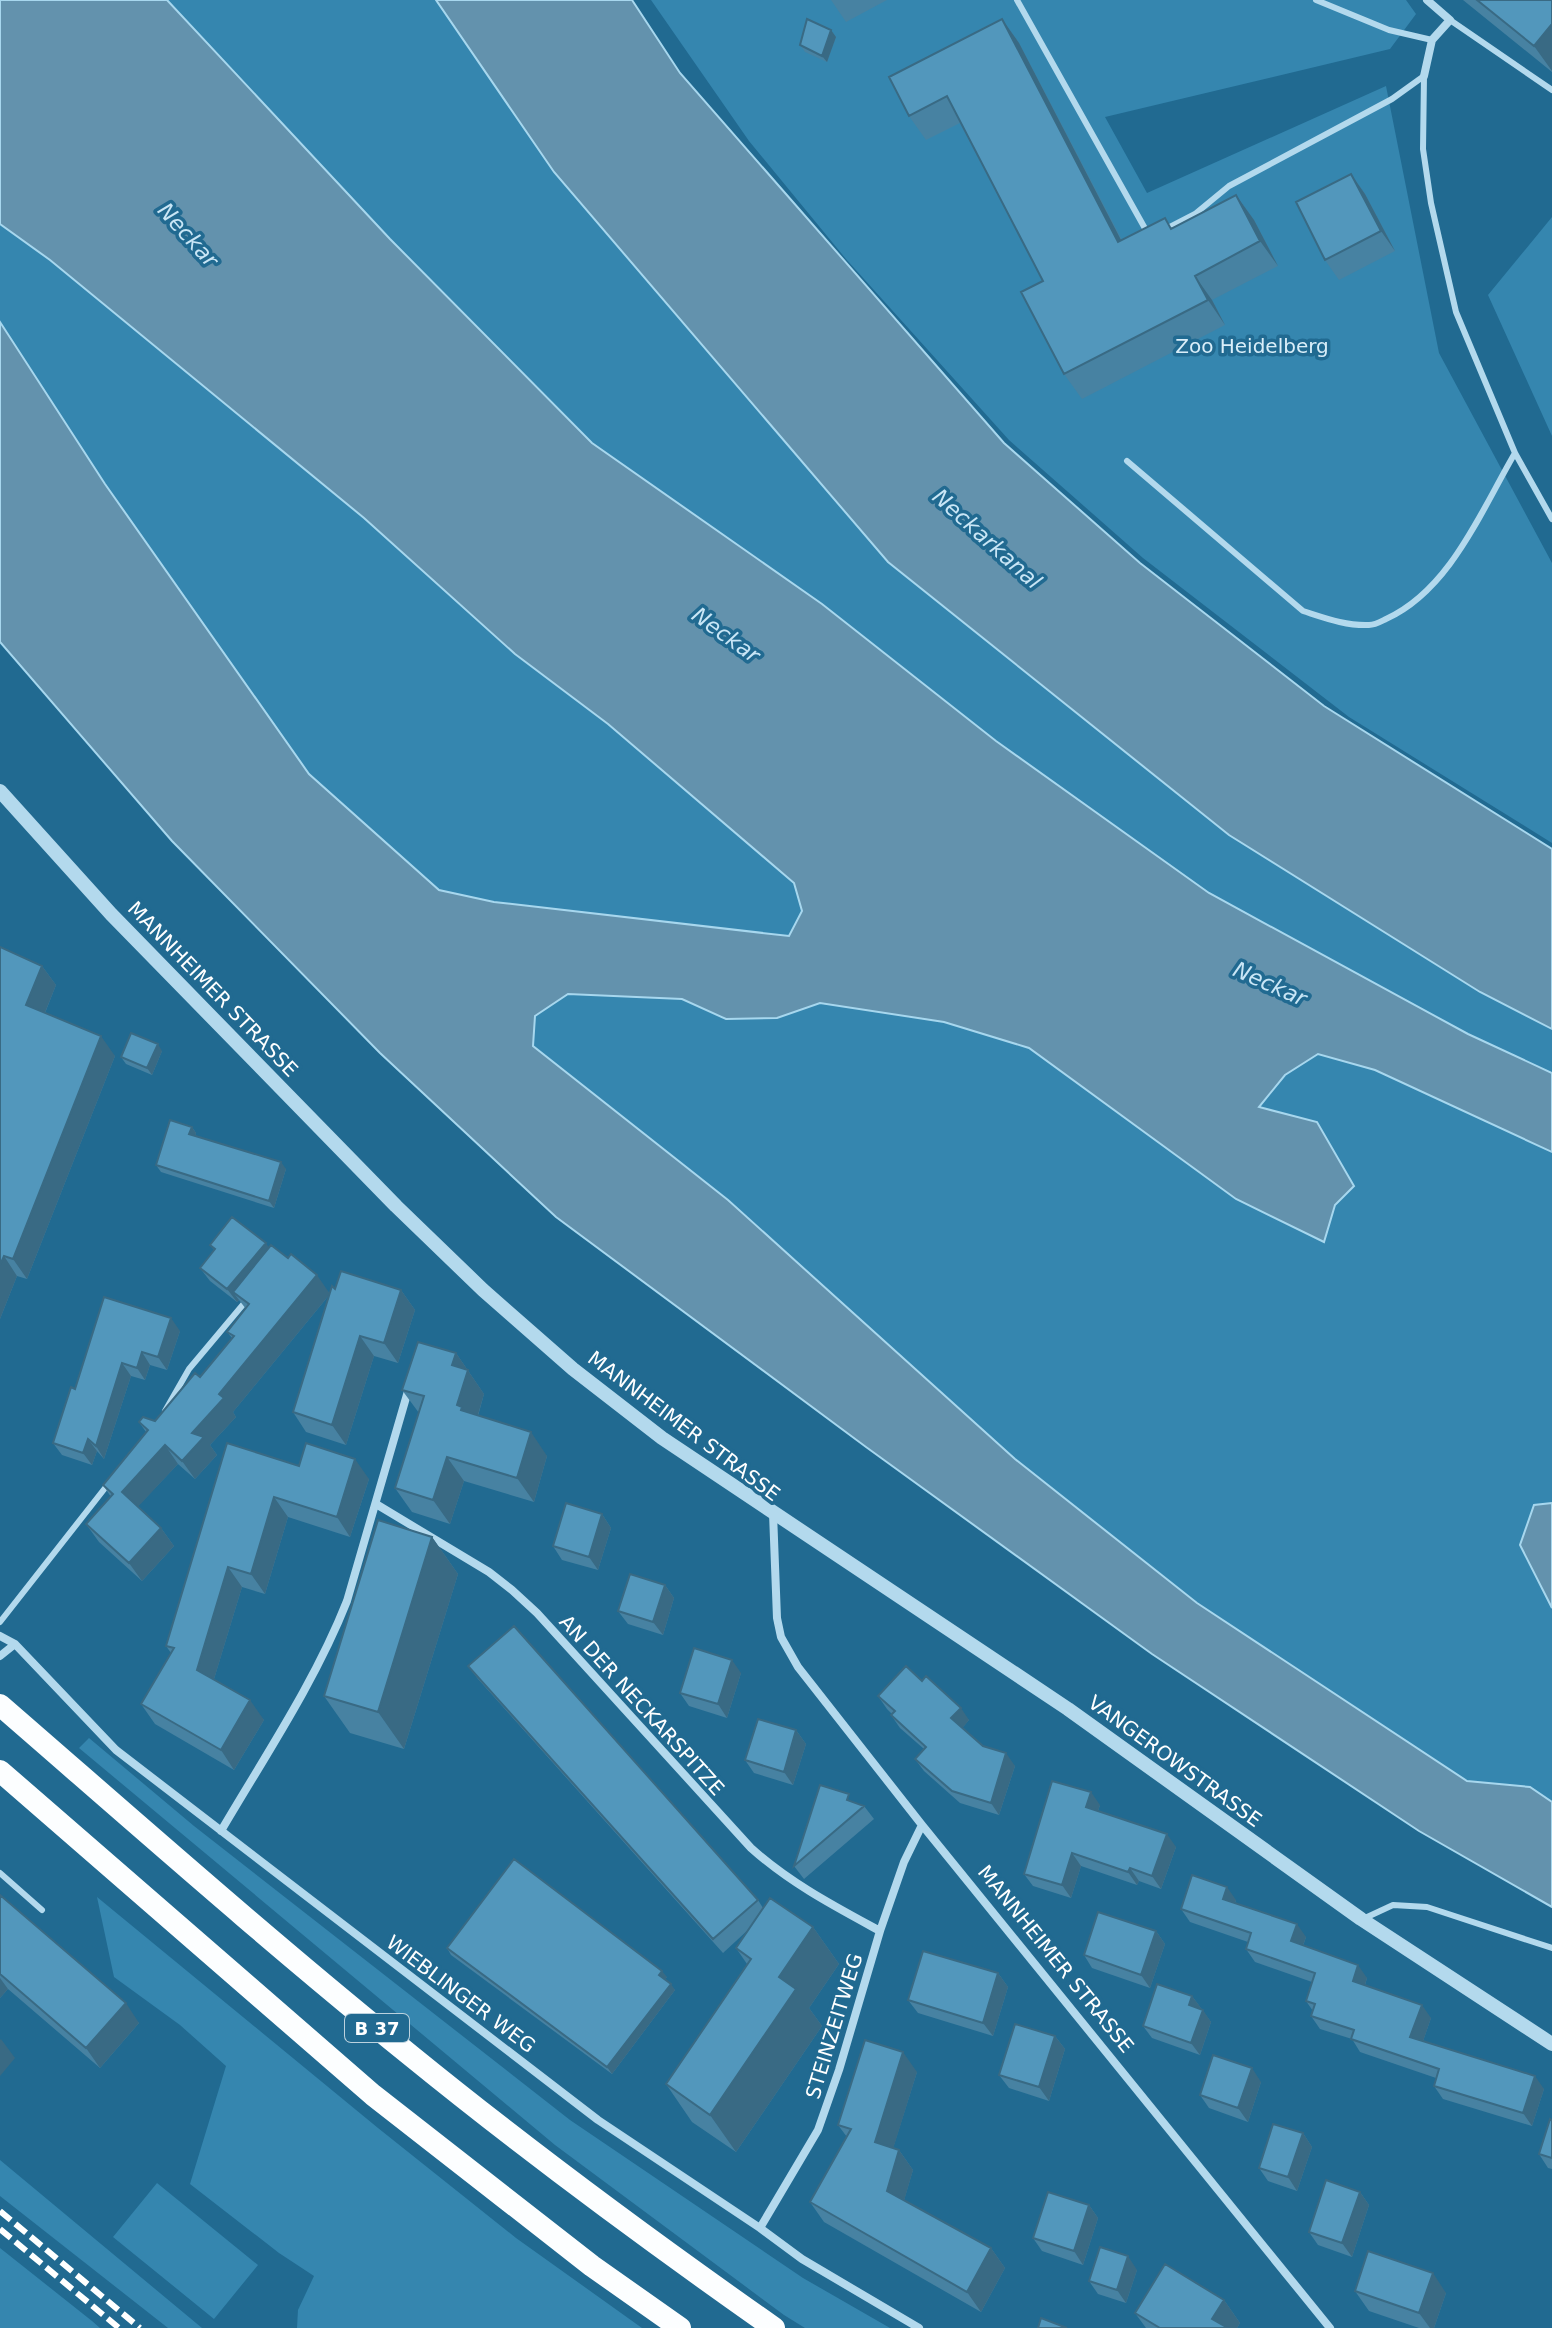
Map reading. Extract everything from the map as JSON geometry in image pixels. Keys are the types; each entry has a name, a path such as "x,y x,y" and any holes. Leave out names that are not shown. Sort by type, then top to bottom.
{"highway":[{"name":"B 37","path":"0,1705 249,1921 412,2057 649,2240 774,2328"},
{"name":"B 37","path":"0,1771 373,2095 592,2266 680,2328"}],"street":[{"path":"1424,76 1432,40 1450,20 1427,0"},
{"name":"MANNHEIMER STRASSE","path":"0,791 111,914 396,1206 483,1290 573,1369 662,1438 773,1512 777,1618 781,1637 798,1667 922,1825 1330,2328"},
{"path":"221,1831 336,1630 408,1391"},
{"name":"AN DER NECKARSPITZE","path":"376,1504 489,1572 512,1590 537,1613 751,1848 776,1871 810,1893 880,1931"},
{"name":"VANGEROWSTRASSE","path":"773,1512 1068,1709 1361,1919 1552,2044"},
{"name":"WIEBLINGER WEG","path":"0,1636 15,1644 116,1750 598,2120 802,2259 919,2328"},
{"path":"0,1656 15,1644"},
{"name":"STEINZEITWEG","path":"760,2228 818,2130 880,1931 904,1862 922,1825"}],"lane":[{"path":"1017,0 1150,237"},
{"path":"1316,0 1389,30 1432,40"},
{"path":"1450,20 1552,90"},
{"path":"1161,231 1195,214 1229,186 1381,105 1424,76"},
{"path":"1424,76 1423,149 1431,203 1456,312 1515,453 1552,519"},
{"path":"1127,461 1303,611 1340,623 1372,625 1406,610 1440,577 1466,539 1515,453"},
{"path":"160,1420 189,1369 249,1298"},
{"path":"0,1622 113,1479"},
{"path":"0,1873 42,1910"},
{"path":"1361,1919 1393,1905 1427,1907 1552,1948"}],"green space":[{"path":"0,0 436,0 554,172 888,562 1480,992 1552,1029 1552,1073 1545,1070 1552,1075 1552,1803 1525,1787 1467,1781 1197,1603 1015,1459 533,1047 452,893 439,890 309,774 105,484 0,322"},
{"name":"Zoo Heidelberg","path":"651,0 1406,0 1416,14 1390,49 1105,117 1147,193 1386,86 1439,353 1552,563 1552,843 1349,717 1143,558 1009,440 846,259 749,141"},
{"path":"1552,217 1552,436 1488,295"},
{"path":"89,1738 194,1826 570,2120 803,2278 890,2328 805,2328 784,2315 555,2145 79,1748"},
{"path":"97,1897 516,2238 642,2328 297,2328 298,2310 314,2276 190,2184 226,2066 180,2025 114,1977"},
{"path":"0,2160 202,2328 168,2328 0,2196"},
{"path":"157,2183 258,2265 214,2319 113,2237"},
{"path":"0,2248 92,2321 100,2328 0,2328"}],"water":[{"name":"Neckar","path":"0,0 167,0 390,239 592,443 822,604 996,741 1209,893 1468,1034 1552,1073 1552,1152 1375,1070 1318,1054 1285,1075 1259,1107 1317,1122 1354,1186 1335,1205 1324,1242 1236,1199 1029,1048 944,1022 820,1003 777,1018 726,1019 682,999 568,994 535,1016 533,1046 728,1200 1015,1459 1197,1603 1467,1781 1530,1787 1552,1802 1552,1907 1419,1831 1152,1654 556,1217 380,1053 172,841 0,642 0,322 105,484 309,774 439,890 494,902 789,936 802,911 794,883 608,724 515,654 364,518 50,260 0,224"},
{"name":"Neckarkanal","path":"436,0 632,0 680,73 1004,443 1140,563 1324,706 1552,849 1552,1029 1480,992 1229,835 888,562 554,172"},
{"path":"1552,1503 1552,1608 1520,1545 1534,1505"}],"building":[{"path":"1477,0 1552,0 1552,24 1534,46"},
{"path":"807,19 831,30 822,56 800,45"},
{"path":"1002,19 1118,242 1165,218 1171,229 1236,195 1260,241 1195,276 1208,300 1064,374 1021,292 1043,281 947,96 909,116 889,77"},
{"path":"1351,174 1381,231 1325,260 1296,202"},
{"path":"0,947 42,966 26,1005 101,1036 13,1259 4,1256 0,1265"},
{"path":"131,1033 158,1044 147,1068 121,1057"},
{"path":"170,1120 192,1127 189,1134 281,1162 269,1201 156,1165"},
{"path":"232,1217 266,1243 227,1289 200,1268 215,1249 210,1245"},
{"path":"271,1245 288,1258 291,1254 317,1275 219,1394 224,1398 192,1433 204,1437 182,1461 165,1445 122,1492 161,1528 129,1563 86,1524 113,1494 103,1485 148,1430 139,1422 143,1417 155,1421 195,1373 200,1377 234,1336 227,1332 249,1304 233,1292"},
{"path":"341,1271 401,1290 384,1343 360,1336 332,1425 293,1412 332,1286 335,1289"},
{"path":"104,1297 171,1318 158,1357 142,1352 137,1368 122,1363 96,1446 88,1439 83,1453 53,1443 71,1387 75,1389"},
{"path":"418,1342 456,1353 452,1365 468,1370 457,1405 462,1407 461,1410 531,1432 517,1478 447,1457 433,1500 395,1488 424,1396 402,1390"},
{"path":"227,1443 299,1466 306,1443 355,1459 337,1517 274,1497 251,1574 228,1567 197,1670 250,1700 221,1750 141,1704 174,1648 166,1646"},
{"path":"566,1503 602,1514 589,1557 553,1546"},
{"path":"378,1520 432,1537 378,1712 324,1696"},
{"path":"630,1574 665,1585 653,1622 618,1611"},
{"path":"514,1626 758,1900 713,1939 468,1666"},
{"path":"694,1648 732,1660 718,1704 680,1693"},
{"path":"906,1666 922,1681 926,1676 961,1708 951,1718 983,1746 1006,1753 991,1803 952,1791 915,1759 926,1747 891,1715 895,1711 878,1696"},
{"path":"758,1719 796,1730 784,1772 745,1760"},
{"path":"1052,1781 1091,1792 1086,1807 1167,1834 1152,1876 1130,1868 1128,1872 1072,1853 1062,1885 1024,1874"},
{"path":"820,1785 849,1794 847,1800 864,1806 794,1866"},
{"path":"514,1859 662,1971 659,1975 671,1984 607,2067 447,1948"},
{"path":"1192,1875 1227,1887 1223,1899 1297,1924 1291,1941 1358,1965 1353,1981 1422,2005 1410,2037 1535,2076 1523,2113 1434,2086 1439,2069 1351,2039 1354,2030 1311,2016 1315,2004 1306,2001 1315,1973 1246,1949 1251,1933 1181,1909"},
{"path":"0,1895 126,2003 86,2048 0,1974"},
{"path":"770,1898 813,1927 779,1977 796,1989 710,2115 666,2084 751,1959 736,1948"},
{"path":"1098,1912 1156,1931 1141,1975 1084,1955"},
{"path":"923,1951 998,1973 983,2023 908,2000"},
{"path":"1157,1984 1192,1996 1189,2005 1203,2010 1191,2043 1143,2026"},
{"path":"1015,2024 1055,2036 1039,2087 999,2075"},
{"path":"865,2040 903,2052 875,2142 899,2150 887,2191 991,2248 967,2292 810,2202 851,2129 838,2125"},
{"path":"1213,2055 1252,2068 1238,2108 1200,2095"},
{"path":"1552,2120 1552,2158 1539,2154"},
{"path":"1273,2124 1303,2133 1288,2177 1259,2168"},
{"path":"1326,2180 1360,2192 1342,2243 1309,2232"},
{"path":"1048,2192 1089,2205 1074,2251 1033,2238"},
{"path":"1100,2247 1128,2256 1117,2290 1089,2281"},
{"path":"1368,2251 1433,2273 1419,2313 1355,2291"},
{"path":"1165,2264 1224,2300 1212,2319 1228,2328 1160,2328 1135,2313"},
{"path":"1041,2318 1067,2328 1038,2328"}],"railway":[{"path":"0,2211 140,2328"},
{"path":"0,2229 119,2328"}]}
